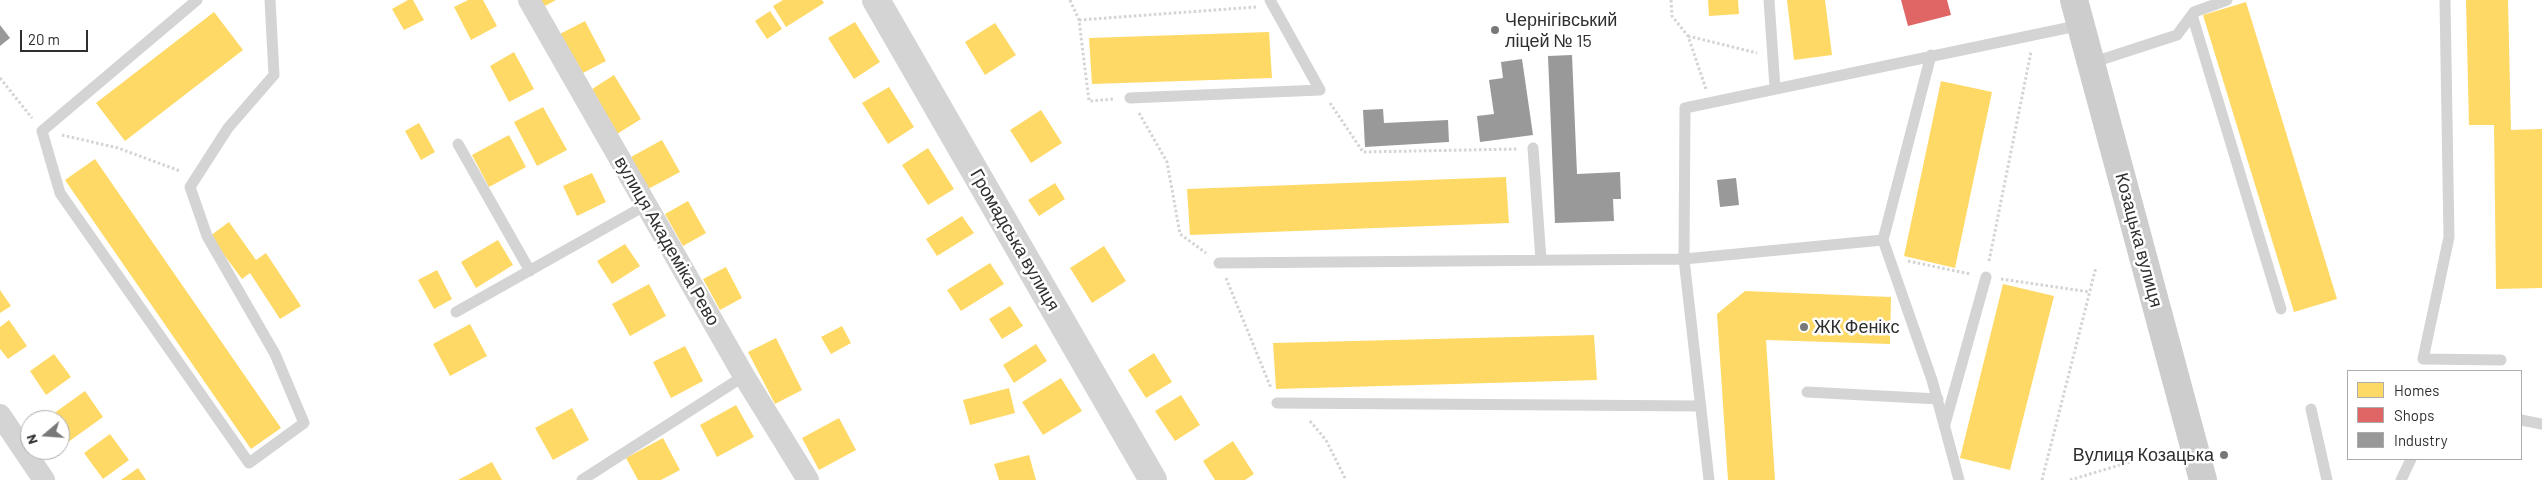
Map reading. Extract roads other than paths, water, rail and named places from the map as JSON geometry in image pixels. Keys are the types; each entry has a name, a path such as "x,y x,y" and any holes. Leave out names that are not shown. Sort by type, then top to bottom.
{"main road":[{"name":"Козацька вулиця","path":"2077,12 2203,480"}],"street":[{"name":"вулиця Академіка Рево","path":"529,0 744,376 808,480"},
{"name":"Громадська вулиця","path":"876,0 1154,480"},
{"path":"0,415 44,480"}],"lane":[{"path":"176,0 184,10"},
{"path":"197,0 42,131 60,192 249,463 304,423 276,354 207,236 190,187 228,128 274,75 270,0"},
{"path":"1768,0 1775,88"},
{"path":"2091,63 2177,35 2194,12 2227,0"},
{"path":"2445,0 2449,236 2423,359 2501,360"},
{"path":"1130,98 1320,90 1271,3"},
{"path":"1709,480 1684,259 1685,108 1931,55 2077,12"},
{"path":"2192,16 2281,309"},
{"path":"1931,55 1883,240 1938,399 1959,480"},
{"path":"458,144 530,271"},
{"path":"1533,148 1541,260"},
{"path":"456,312 646,204"},
{"path":"1219,263 1684,259 1883,240"},
{"path":"1945,426 1986,277"},
{"path":"582,480 744,376"},
{"path":"1806,392 1938,399"},
{"path":"1277,403 1701,406"},
{"path":"2311,409 2327,480"},
{"path":"2522,420 2542,424"},
{"path":"2401,480 2411,460"}],"place":[{"name":"Чернігівський ліцей № 15","path":"1495,30"},
{"name":"ЖК Фенікс","path":"1804,327"},
{"name":"Вулиця Козацька","path":"2224,455"}]}
